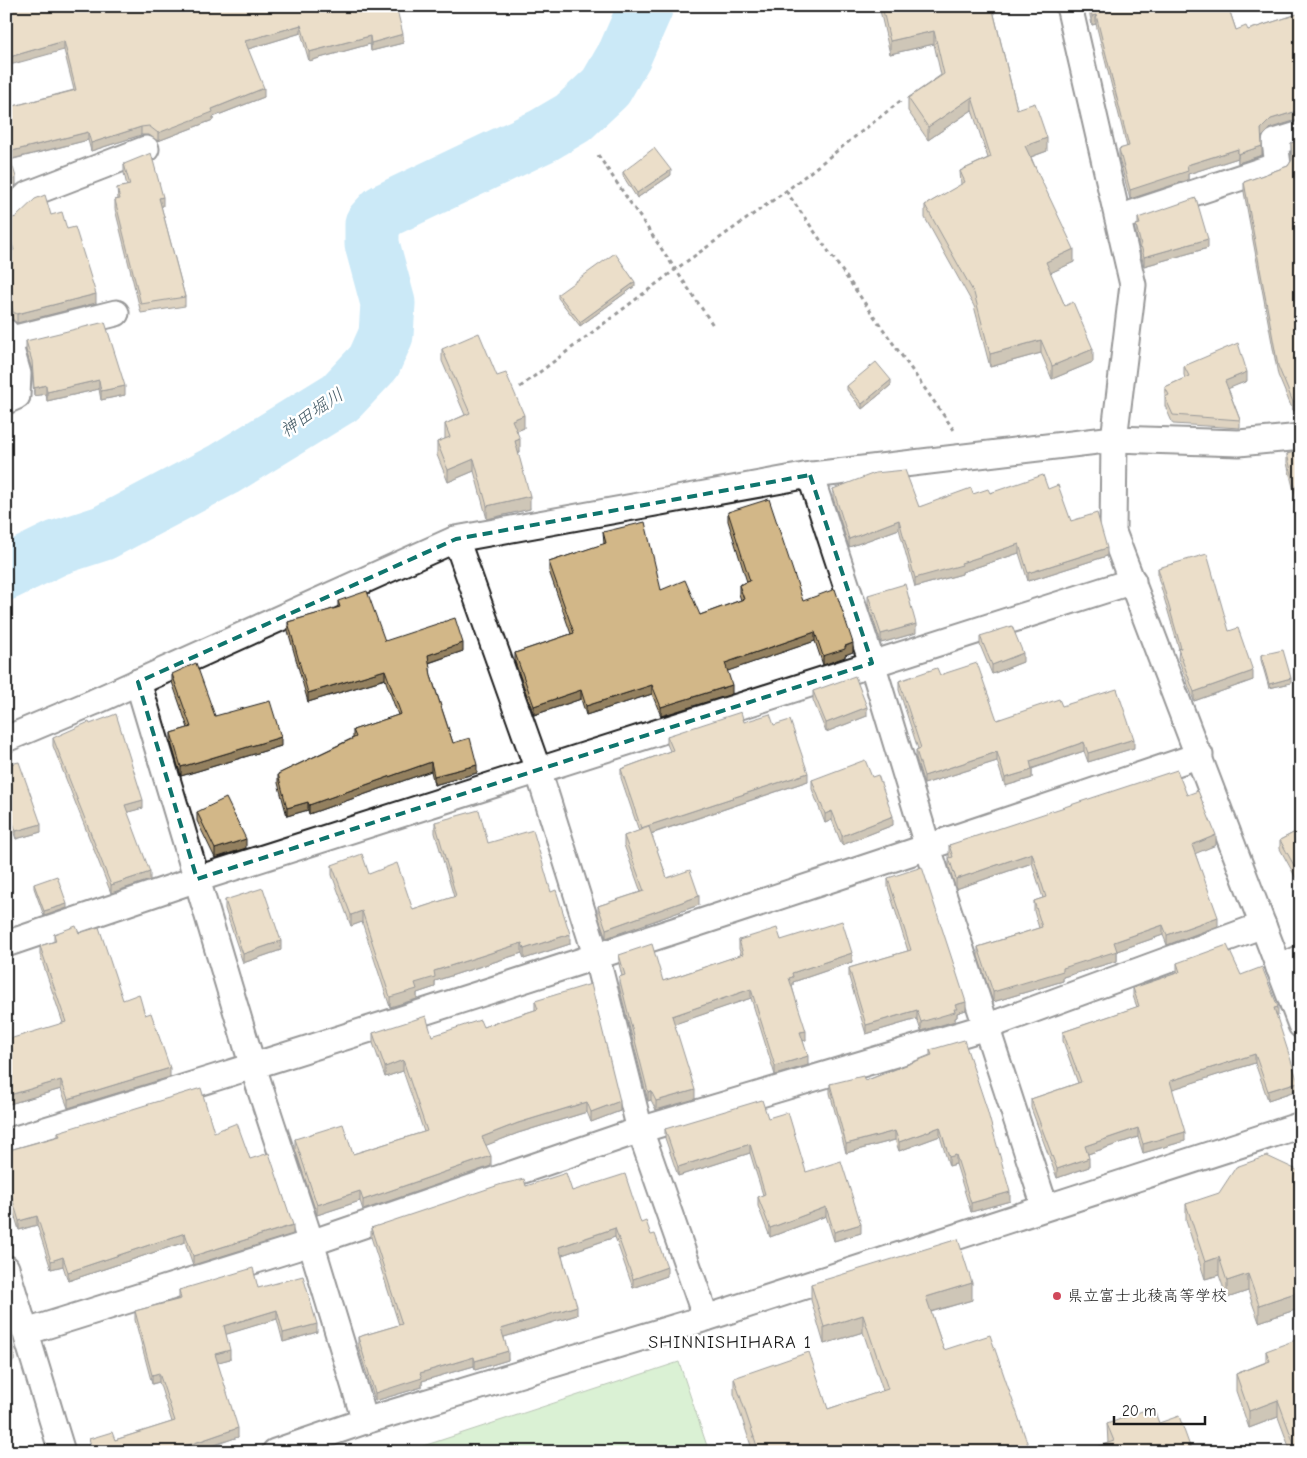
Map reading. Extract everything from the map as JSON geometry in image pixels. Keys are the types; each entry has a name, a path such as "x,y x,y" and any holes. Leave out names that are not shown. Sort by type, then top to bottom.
{"street":[{"path":"1069,6 1134,285 1114,439 1114,532 1263,925 1290,963 1301,1025"},
{"path":"1118,218 1278,165 1275,142 1301,134"},
{"path":"6,215 27,195 146,149"},
{"path":"6,401 17,396 18,374 7,336 116,313"},
{"path":"6,739 138,682 456,539 810,475 1114,439 1239,444 1301,437"},
{"path":"810,475 872,663 928,848 1045,1207"},
{"path":"456,539 538,770 596,955 640,1130 706,1318"},
{"path":"6,944 197,878 1133,581"},
{"path":"138,682 253,1067 365,1421"},
{"path":"6,1142 253,1067 928,848 1200,755"},
{"path":"26,1332 310,1243 640,1130 986,1027 1263,925"},
{"path":"275,1452 365,1421 706,1318 1301,1125"},
{"path":"6,1268 62,1452"}],"path":[{"path":"520,387 676,269 786,191 903,99"},
{"path":"598,155 714,325"},
{"path":"786,191 971,456"}],"highlighted area":[{"path":"810,475 872,663 197,879 138,682 456,539"}],"green space":[{"path":"679,1362 709,1452 405,1452"}],"building":[{"path":"6,6 228,6 228,8 236,6 396,6 403,34 371,43 370,36 309,52 301,25 245,41 264,88 212,109 213,112 158,133 149,126 141,127 91,143 88,132 8,152 16,177 6,186 6,108 76,90 64,41 6,58"},
{"path":"882,6 992,6 1017,109 1035,103 1047,138 1025,146 1074,249 1046,262 1065,306 1073,302 1093,349 1052,366 1041,340 990,354 974,293 925,205 965,182 960,171 991,157 972,97 928,127 908,98 944,74 934,31 890,41"},
{"path":"1090,6 1228,6 1236,30 1246,26 1248,30 1301,13 1301,111 1271,119 1261,129 1262,146 1238,154 1238,149 1187,165 1188,171 1130,190 1119,149 1129,146 1096,15 1092,16"},
{"path":"1301,140 1301,399 1293,402 1278,366 1244,182 1288,166 1292,160 1291,143"},
{"path":"654,148 671,170 637,193 623,172"},
{"path":"151,153 163,197 159,198 185,297 141,304 115,200 120,199 117,188 130,185 124,164"},
{"path":"45,195 51,215 62,212 67,229 75,227 96,294 17,314 13,312 9,293 6,293 6,253 14,250 6,226 6,220 16,217 35,199"},
{"path":"1196,198 1208,239 1144,257 1136,225 1140,224 1138,218"},
{"path":"615,253 635,282 580,322 558,294"},
{"path":"105,322 125,386 101,391 99,380 47,392 46,385 34,388 32,361 26,341"},
{"path":"479,333 497,376 506,373 524,415 512,420 520,439 515,441 530,496 487,506 474,459 448,470 437,442 450,437 445,424 470,413 442,349"},
{"path":"1238,343 1247,372 1225,381 1240,420 1173,415 1165,397 1169,395 1165,387 1189,376 1184,366"},
{"path":"876,362 891,380 862,404 847,386"},
{"path":"1301,450 1301,510 1287,454"},
{"path":"905,470 919,507 971,488 973,494 988,489 990,493 1043,475 1048,489 1058,485 1071,521 1097,513 1107,548 1028,573 1019,544 961,563 962,565 915,578 899,520 849,539 833,489 875,473"},
{"path":"769,499 803,601 835,589 853,643 845,646 845,649 823,656 815,632 725,663 732,685 661,707 652,685 586,706 581,690 534,706 515,653 574,633 549,562 606,543 603,532 645,522 661,590 685,580 700,615 744,599 739,585 750,581 728,512"},
{"path":"1207,554 1229,631 1238,628 1253,671 1194,692 1178,649 1181,648 1158,568"},
{"path":"905,584 916,624 881,634 868,595"},
{"path":"367,591 385,641 455,618 463,643 428,655 431,676 453,743 470,738 477,765 434,776 431,762 309,805 308,802 287,808 278,774 356,737 353,730 401,714 385,670 308,693 288,622 340,607 338,601"},
{"path":"1012,626 1023,653 992,665 980,636"},
{"path":"1283,650 1291,678 1269,684 1261,655"},
{"path":"196,663 215,716 270,701 281,737 181,767 171,733 191,727 172,674"},
{"path":"977,663 997,720 1059,699 1062,706 1117,689 1134,739 1088,753 1084,742 1030,761 1032,770 1005,778 997,752 924,776 916,750 921,748 899,681 937,668 940,675"},
{"path":"855,676 867,707 826,723 813,691"},
{"path":"741,712 744,722 770,714 774,725 790,720 808,773 641,828 621,769 673,750 667,736"},
{"path":"116,714 143,800 125,805 150,872 111,885 53,738 89,722 90,724"},
{"path":"865,760 872,777 878,775 893,816 842,836 832,811 825,814 812,780"},
{"path":"19,762 41,824 16,831 6,803 6,765"},
{"path":"1177,770 1187,795 1198,791 1216,835 1192,845 1218,917 1167,935 1163,925 1114,942 1117,951 1063,968 1063,971 993,992 978,947 1042,927 1034,901 1046,897 1032,853 956,879 949,858 953,857 949,845"},
{"path":"226,798 246,839 215,849 197,812"},
{"path":"479,810 488,843 533,830 551,892 556,890 570,934 524,949 522,943 434,971 435,977 415,983 417,989 390,997 362,911 351,915 332,865 362,854 369,874 397,863 413,910 456,896 435,822"},
{"path":"649,827 667,878 690,870 699,896 606,929 598,906 644,891 624,836"},
{"path":"1301,829 1301,878 1280,840"},
{"path":"922,867 966,1002 955,1005 957,1009 954,1009 955,1012 921,1022 917,1010 866,1025 849,968 911,950 888,878"},
{"path":"57,876 67,904 44,911 34,884"},
{"path":"263,888 281,941 243,954 225,900"},
{"path":"842,921 852,953 792,973 793,977 789,978 806,1031 800,1032 808,1056 775,1066 751,989 672,1016 695,1090 656,1101 651,1091 648,1092 619,977 625,975 619,955 652,944 663,981 743,954 739,940 777,928 781,940"},
{"path":"76,926 79,933 99,927 123,1000 139,994 145,1015 151,1013 170,1068 68,1099 61,1080 6,1096 6,1040 66,1022 40,946 56,941 54,934"},
{"path":"1227,945 1241,975 1262,967 1278,1007 1274,1008 1298,1082 1268,1091 1255,1054 1170,1081 1185,1132 1143,1144 1138,1128 1085,1146 1089,1158 1057,1169 1031,1099 1081,1082 1063,1032 1139,1006 1133,988 1180,972 1177,963"},
{"path":"591,984 620,1101 591,1112 587,1102 518,1123 482,1137 491,1156 363,1200 360,1191 317,1205 295,1139 343,1124 353,1154 427,1131 403,1060 385,1067 373,1033 426,1016 432,1036 480,1020 483,1027 538,1009 535,1001"},
{"path":"964,1040 986,1106 1010,1192 971,1203 956,1155 949,1157 940,1127 899,1142 895,1131 846,1144 830,1084 863,1076 865,1081 932,1055 930,1050"},
{"path":"201,1088 214,1132 237,1123 250,1159 269,1153 293,1225 193,1256 185,1233 68,1272 63,1257 51,1261 37,1216 19,1221 6,1178 6,1151 60,1136 58,1132"},
{"path":"762,1100 768,1118 788,1112 806,1172 841,1161 861,1224 834,1232 826,1207 770,1228 758,1197 765,1194 750,1144 678,1167 665,1129"},
{"path":"1267,1156 1297,1170 1301,1182 1301,1291 1259,1305 1248,1274 1227,1281 1219,1257 1205,1262 1186,1204 1219,1193 1236,1167"},
{"path":"566,1173 572,1191 625,1174 641,1223 646,1221 651,1235 655,1234 667,1267 633,1279 615,1228 559,1247 577,1306 501,1329 508,1351 475,1361 474,1357 420,1373 422,1378 375,1393 358,1337 402,1324 371,1228 502,1184 524,1179 526,1186"},
{"path":"958,1239 972,1283 926,1297 944,1350 990,1335 1029,1448 1019,1452 759,1452 734,1378 809,1352 828,1409 888,1389 863,1315 824,1327 811,1284"},
{"path":"253,1268 258,1288 303,1276 317,1324 283,1333 277,1310 224,1326 230,1350 215,1354 238,1428 177,1449 178,1452 93,1452 89,1439 112,1432 115,1440 175,1421 159,1373 152,1375 135,1311 181,1299 179,1290"},
{"path":"6,1330 14,1349 6,1352"},
{"path":"1301,1338 1301,1452 1297,1452 1278,1400 1249,1411 1236,1374 1270,1361 1266,1351"},
{"path":"1153,1407 1159,1423 1179,1416 1192,1452 1090,1452 1089,1450 1114,1441 1107,1424"}],"waterway":[{"name":"神田堀川","path":"6,573 57,548 103,533 224,469 341,397 374,362 386,335 388,303 372,244 372,224 384,211 544,135 573,118 606,87 625,54 646,6"}],"place":[{"name":"県立富士北稜高等学校","path":"1057,1296"}],"district":[{"name":"SHINNISHIHARA 1","path":"730,1342"}]}
